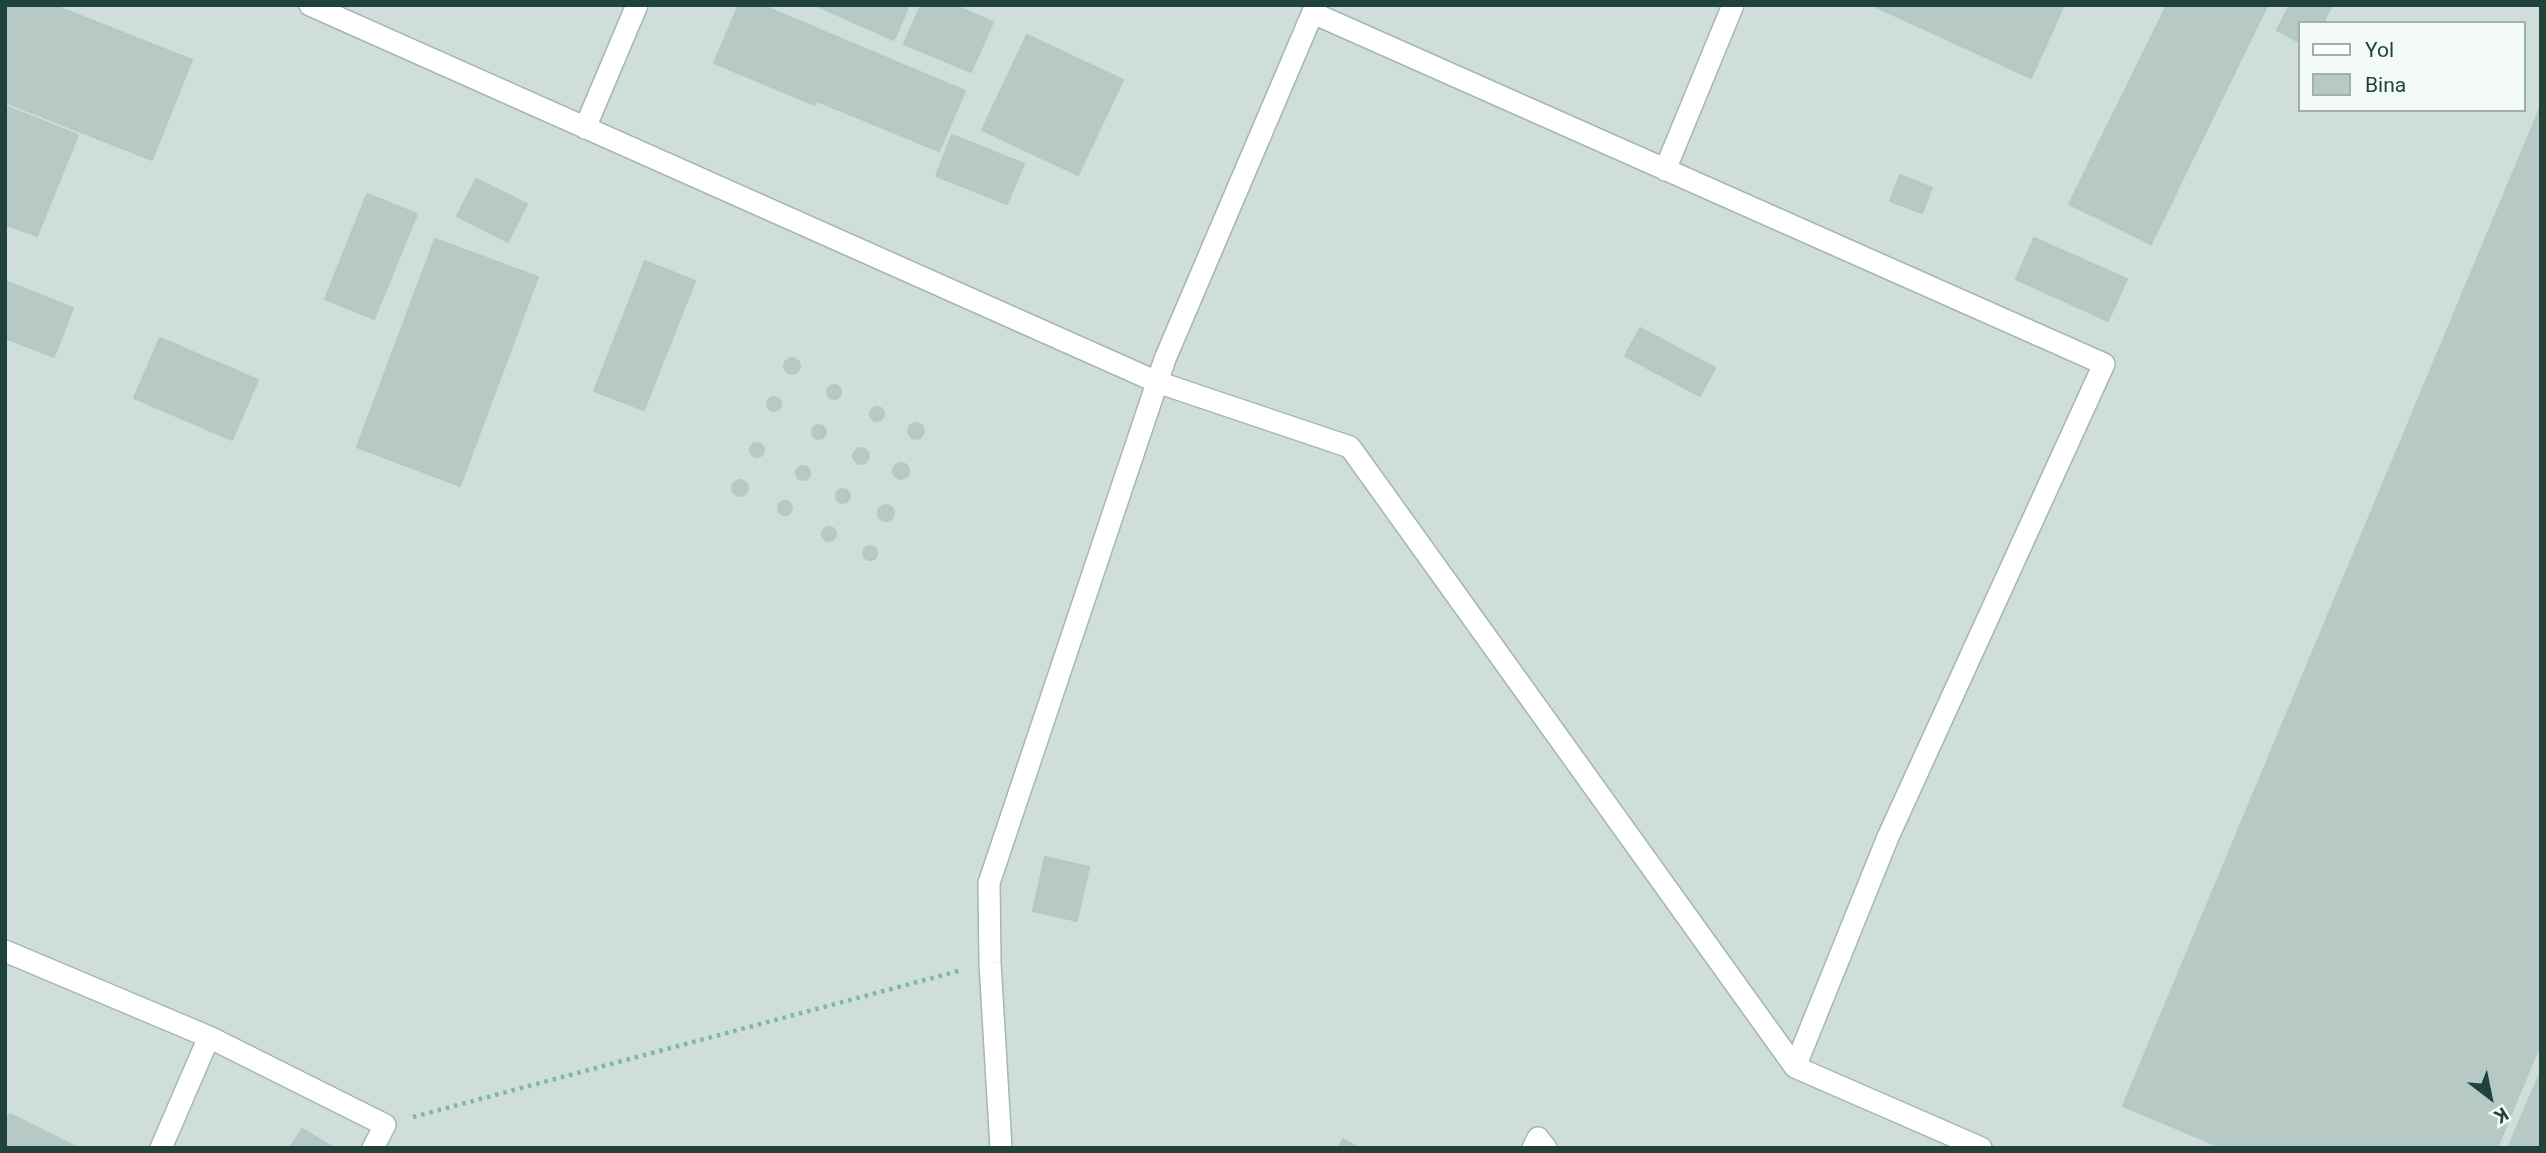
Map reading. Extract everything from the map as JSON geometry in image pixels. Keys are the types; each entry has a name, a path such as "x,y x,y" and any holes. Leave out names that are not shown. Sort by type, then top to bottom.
{"street":[{"path":"310,5 1157,382 1350,447 1795,1067 1981,1148"},
{"path":"585,128 637,5"},
{"path":"1665,170 1733,5"},
{"path":"1001,1148 990,963 989,883 1157,382 1314,9 1665,170 2104,364 1888,837 1795,1067"},
{"path":"5,951 209,1037 385,1125 373,1148"},
{"path":"161,1148 209,1037"},
{"path":"1533,1148 1538,1138 1546,1148"}],"path":[{"path":"385,1125 990,963"}],"shaded area":[{"path":"5,5 2541,5 2541,1148 5,1148"}],"building":[{"path":"8,5 53,5 192,60 152,160 5,102 5,13"},
{"path":"739,5 761,5 965,91 939,151 817,101 815,105 714,63"},
{"path":"815,5 909,5 894,40"},
{"path":"921,5 953,5 993,22 971,72 904,44"},
{"path":"1872,5 2064,5 2031,78"},
{"path":"2167,5 2261,5 2266,8 2151,244 2069,204"},
{"path":"2290,5 2331,7 2324,21 2298,21 2298,41 2277,30"},
{"path":"1027,35 1123,80 1078,175 982,130"},
{"path":"5,106 78,135 37,236 5,224"},
{"path":"2541,106 2541,1042 2497,1148 2223,1148 2123,1106"},
{"path":"952,135 1024,164 1007,204 936,176"},
{"path":"1900,175 1932,188 1922,213 1890,201"},
{"path":"476,179 527,204 508,242 457,216"},
{"path":"367,194 417,214 374,319 325,299"},
{"path":"2034,238 2127,279 2108,321 2016,279"},
{"path":"435,239 538,277 460,486 357,447"},
{"path":"645,261 695,281 644,410 594,391"},
{"path":"5,281 73,308 54,357 5,338"},
{"path":"1640,328 1715,368 1700,396 1625,356"},
{"path":"160,338 258,380 232,440 134,398"},
{"path":"792,358 800,366 792,374 784,366"},
{"path":"831,385 837,385 841,392 837,399 831,399 827,395 827,389"},
{"path":"771,397 777,397 781,404 777,411 771,411 767,407 767,401"},
{"path":"874,407 880,407 884,414 880,421 874,421 870,417 870,411"},
{"path":"916,423 924,431 916,439 908,431"},
{"path":"816,425 822,425 826,432 822,439 816,439 812,435 812,429"},
{"path":"754,443 760,443 764,450 760,457 754,457 750,453 750,447"},
{"path":"861,448 869,456 861,464 853,456"},
{"path":"901,463 909,471 901,479 893,471"},
{"path":"800,466 806,466 810,473 806,480 800,480 796,476 796,470"},
{"path":"740,480 748,488 740,496 732,488"},
{"path":"840,489 846,489 850,496 846,503 840,503 836,499 836,493"},
{"path":"782,501 788,501 792,508 788,515 782,515 778,511 778,505"},
{"path":"886,505 894,513 886,521 878,513"},
{"path":"826,527 832,527 836,534 832,541 826,541 822,537 822,531"},
{"path":"867,546 873,546 877,553 873,560 867,560 863,556 863,550"},
{"path":"1045,857 1089,867 1077,921 1033,911"},
{"path":"2541,1071 2541,1148 2508,1148"},
{"path":"10,1114 78,1148 5,1148 5,1124"},
{"path":"302,1129 333,1147 290,1148"},
{"path":"1343,1139 1359,1148 1339,1148"}]}
